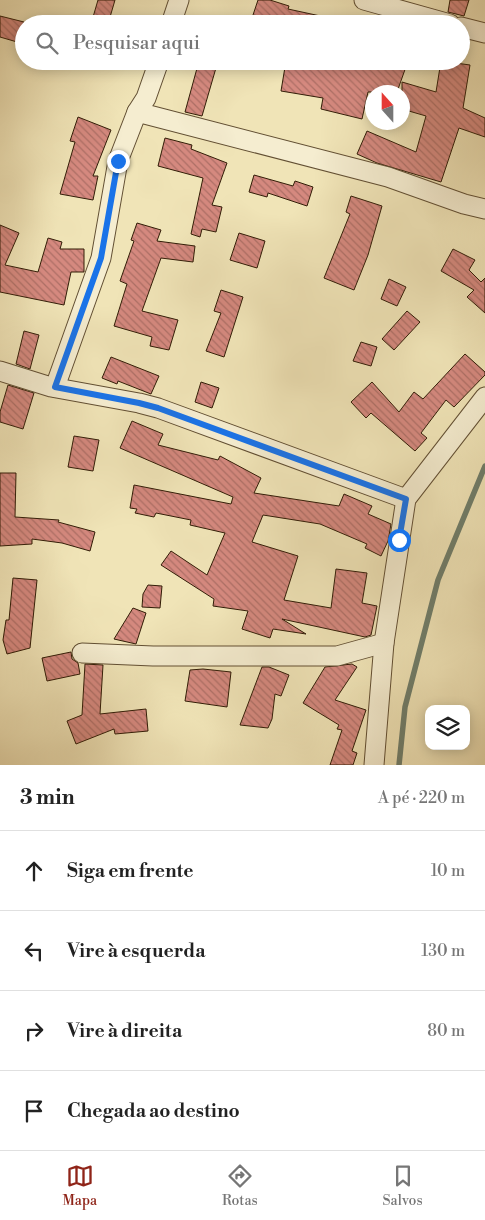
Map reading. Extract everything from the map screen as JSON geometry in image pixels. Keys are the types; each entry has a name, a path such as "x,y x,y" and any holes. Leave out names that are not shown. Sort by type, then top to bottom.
{"street":[{"path":"174,15 179,0"},
{"path":"364,0 418,15"},
{"path":"470,29 485,33"},
{"path":"55,387 101,258 118,161 137,112 146,98 155,70"},
{"path":"137,112 388,177 464,204 485,209"},
{"path":"0,371 55,387 158,408 406,499"},
{"path":"374,765 384,643 406,499 485,397"},
{"path":"82,653 172,656 336,656 384,643"}],"building":[{"path":"98,0 115,0 111,15 94,15"},
{"path":"258,0 270,0 289,6 288,9 316,15 253,15"},
{"path":"450,0 469,0 464,15 448,12"},
{"path":"0,16 15,20 15,41 0,37"},
{"path":"197,70 215,70 202,116 185,112"},
{"path":"284,70 405,70 399,85 365,85 365,106 362,119 321,109 323,98 281,91"},
{"path":"440,70 469,70 463,108 485,118 485,137 459,128 441,182 377,163 357,154 367,131 416,152 426,116 410,111 410,85 402,85 402,82 436,92"},
{"path":"78,117 111,130 93,176 98,176 93,200 60,194 75,142 70,141"},
{"path":"165,138 192,145 191,149 227,163 212,205 222,207 216,232 202,229 200,237 191,234 203,178 158,166"},
{"path":"254,175 293,186 295,181 313,187 307,206 268,193 267,197 249,192"},
{"path":"351,196 382,206 368,255 354,290 324,278 350,214 346,212"},
{"path":"137,223 161,230 157,241 195,246 193,262 161,258 142,311 178,320 169,350 150,346 152,337 114,326 127,284 120,281 134,241 131,240"},
{"path":"0,225 19,233 5,265 38,272 48,238 62,242 60,249 84,249 84,272 71,272 64,305 0,292"},
{"path":"239,233 265,241 257,268 230,260"},
{"path":"453,249 475,260 469,270 481,282 485,278 485,313 467,297 474,290 441,271"},
{"path":"389,279 406,287 397,306 381,299"},
{"path":"221,290 243,297 224,357 206,351 221,313 214,311"},
{"path":"407,311 420,322 394,350 382,339"},
{"path":"24,331 39,335 30,369 16,364"},
{"path":"361,342 377,347 371,366 353,361"},
{"path":"465,354 485,372 485,375 454,407 446,400 421,433 427,438 415,451 371,413 366,418 351,402 372,382 399,412 414,392 423,399"},
{"path":"111,357 159,376 151,394 118,381 117,384 102,378"},
{"path":"201,382 219,388 212,408 195,402"},
{"path":"8,385 34,393 23,429 0,422 0,412"},
{"path":"132,421 163,434 158,445 218,460 220,456 261,478 254,493 339,506 344,494 372,506 368,514 391,524 388,541 381,556 365,548 367,544 320,524 263,515 252,542 298,556 284,600 331,608 336,569 367,573 362,603 377,606 371,635 365,637 282,619 306,634 273,629 270,638 242,629 248,611 213,606 214,599 161,565 171,551 207,575 225,533 190,525 191,520 156,513 154,517 135,513 137,509 130,508 134,485 231,504 233,497 120,448"},
{"path":"74,436 99,440 93,471 68,467"},
{"path":"0,473 16,473 15,517 59,520 58,522 95,532 90,551 62,543 32,539 32,544 0,546"},
{"path":"13,578 37,580 30,648 7,654 3,640 6,620 9,620"},
{"path":"148,585 162,586 160,608 142,607 143,594"},
{"path":"133,608 146,613 136,644 114,639"},
{"path":"71,652 72,659 78,663 80,674 47,681 42,658"},
{"path":"85,664 103,665 100,714 146,709 148,731 115,734 114,729 76,744 67,721 82,715"},
{"path":"352,664 357,667 335,700 366,710 352,751 357,753 353,765 330,765 342,730 337,729 339,725 303,703 325,667"},
{"path":"262,667 269,667 289,675 281,696 275,694 272,719 268,728 240,725"},
{"path":"203,669 231,672 227,707 185,701 190,670"}],"waterway":[{"path":"399,765 405,707 438,580 485,466"}],"route":[{"path":"118,161 101,258 55,387 158,408 406,499 399,540"}]}
